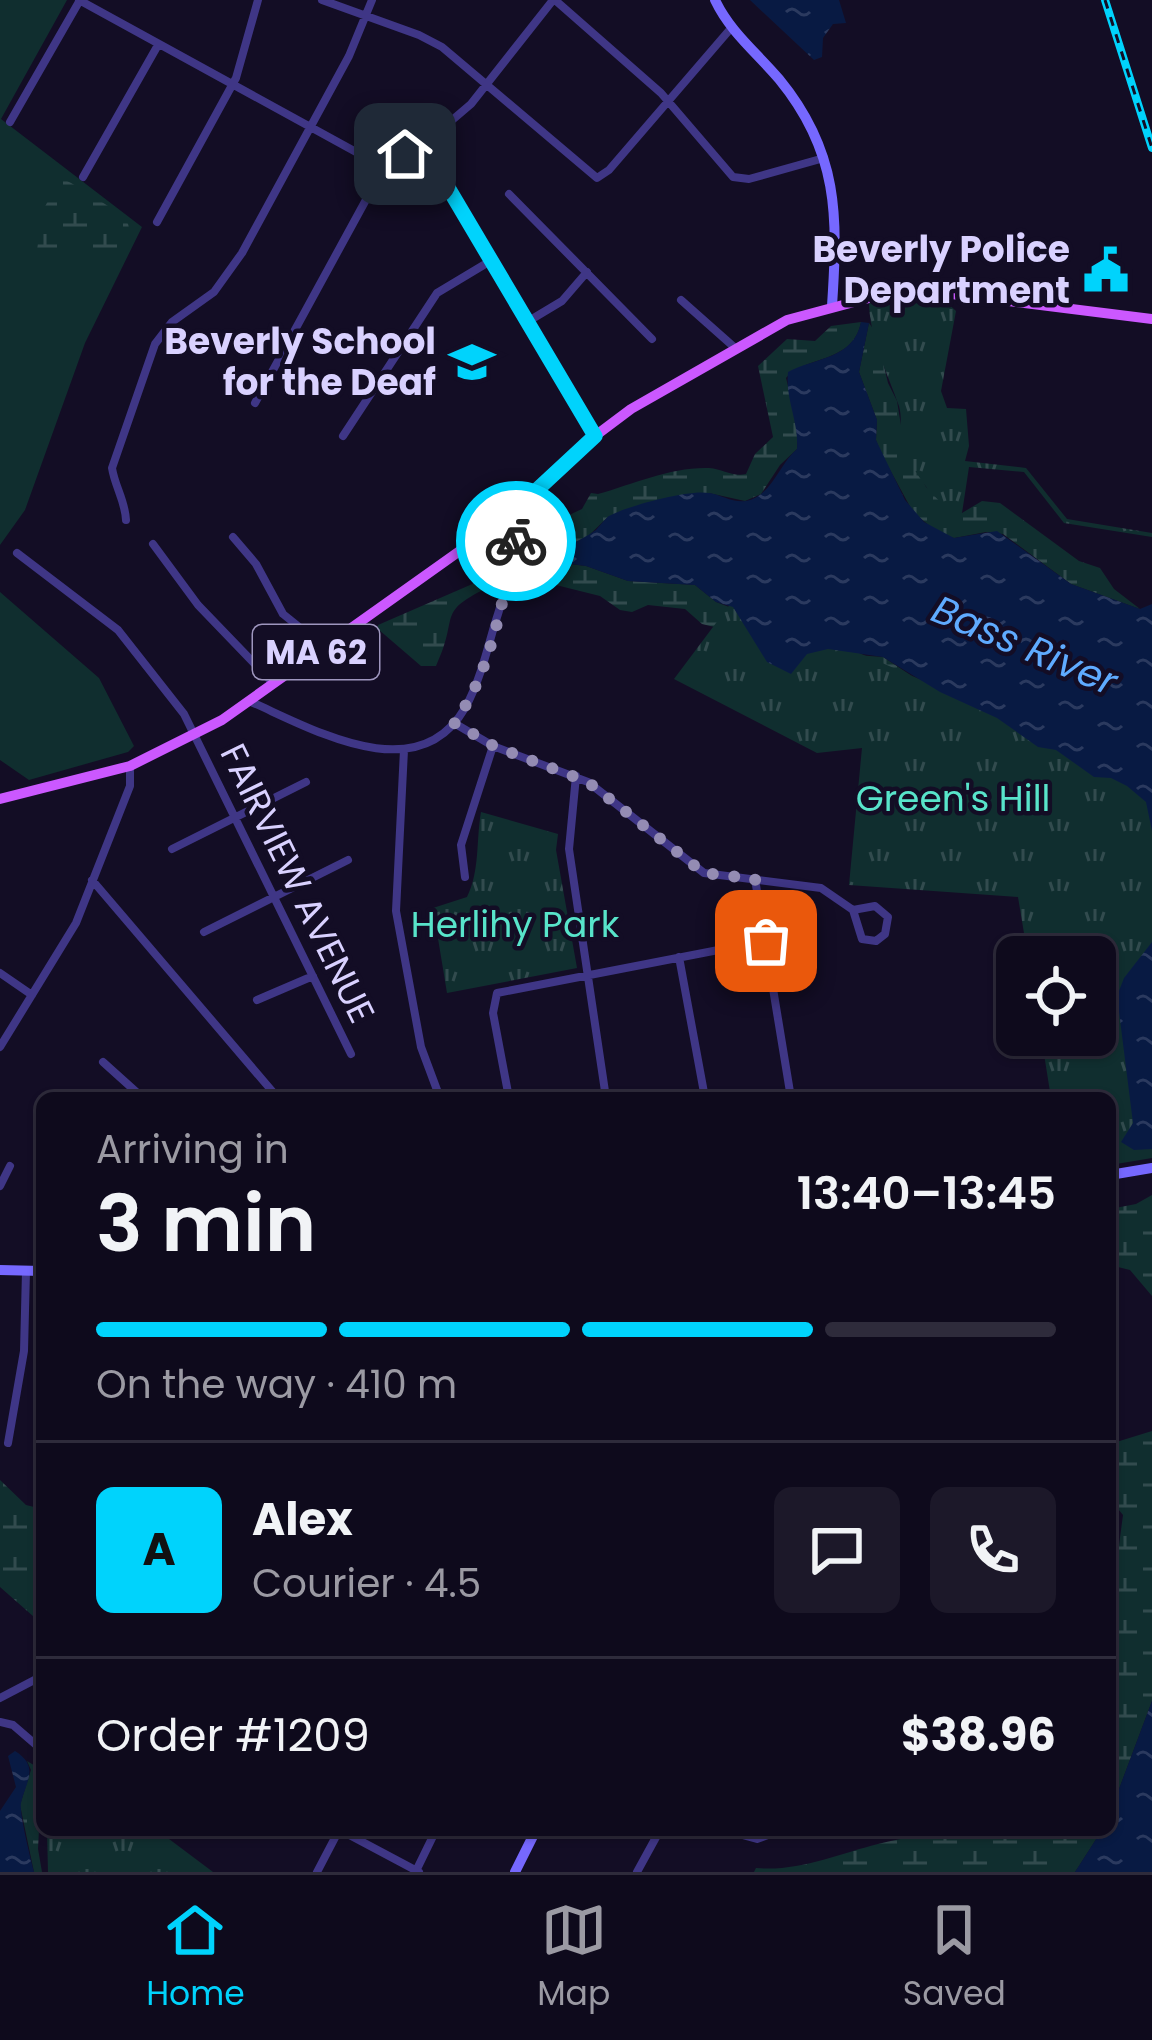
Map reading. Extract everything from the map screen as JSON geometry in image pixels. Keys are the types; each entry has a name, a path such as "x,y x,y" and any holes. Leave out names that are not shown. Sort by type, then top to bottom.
{"main road":[{"path":"716,0 732,27 795,100 826,158 833,189 832,306"},
{"name":"MA 62","path":"0,800 130,766 196,736 511,514 595,436 632,409 787,320 884,296 934,292 1152,319"},
{"path":"1116,1174 1152,1168"},
{"path":"0,1270 36,1271"},
{"path":"515,1872 533,1836"}],"street":[{"path":"10,122 79,0 356,152 410,156 440,174 595,436"},
{"path":"157,222 232,86 258,0"},
{"path":"322,0 442,47 598,178 732,27"},
{"path":"126,520 112,468 155,344 172,322 223,283 349,56 372,0"},
{"path":"410,156 451,124 554,0 668,100 727,171 740,180 826,158"},
{"path":"82,177 158,45"},
{"path":"255,404 392,154"},
{"path":"509,194 652,339"},
{"path":"343,436 437,293 492,260"},
{"path":"527,322 562,301 587,272"},
{"path":"681,300 734,347"},
{"path":"249,701 351,743 404,750 427,743 465,708 516,542 511,514"},
{"path":"233,537 256,564 283,614 324,647"},
{"path":"153,544 198,605 273,683"},
{"name":"FAIRVIEW AVENUE","path":"17,553 118,630 184,714 351,1054"},
{"path":"454,723 494,746 577,776 704,873 820,888 854,910 862,939 876,941 885,934 886,913 875,906 854,910"},
{"path":"465,878 461,845 494,746"},
{"path":"404,750 396,910 421,1047 438,1092"},
{"path":"0,1047 76,923 130,786 130,766"},
{"path":"577,776 569,849 605,1092"},
{"path":"172,849 306,782"},
{"path":"204,932 347,860"},
{"path":"755,879 789,1092"},
{"path":"92,880 273,1092"},
{"path":"508,1092 493,1013 496,993 766,941"},
{"path":"679,957 704,1092"},
{"path":"0,973 32,995"},
{"path":"257,1000 313,976"},
{"path":"103,1062 136,1092"},
{"path":"0,1186 10,1166"},
{"path":"8,1443 24,1352 26,1271"},
{"path":"0,1698 36,1679"},
{"path":"0,1722 13,1725 36,1745"},
{"path":"317,1872 336,1836"},
{"path":"351,1836 418,1871 433,1836"},
{"path":"637,1872 657,1836"}],"green space":[{"path":"0,0 67,0 1,119 142,227 85,343 25,510 0,545"},
{"path":"61,178 125,219 127,239 123,254 59,254 38,277 34,270 43,210"},
{"path":"935,292 956,311 941,391 947,408 966,409 969,446 965,461 1026,468 1067,519 1152,533 1152,537 1064,523 1024,472 969,467 962,513 932,493 904,446 899,406 875,339 869,298"},
{"path":"861,322 849,345 786,378 798,426 797,449 761,494 745,501 709,493 681,496 608,517 560,563 586,566 628,581 695,585 716,602 856,655 883,657 912,676 702,624 685,609 648,605 632,612 600,596 556,585 531,590 517,586 515,580 522,574 529,548 546,527 559,525 582,509 591,493 695,468 746,474 755,454 773,437 758,366 787,339 815,341 831,326"},
{"path":"869,323 897,401 904,444 926,487 962,513 982,501 1000,503 1079,561 1100,568 1114,589 1140,609 1071,584 1003,534 954,538 937,532 913,512 876,440 877,420 859,372"},
{"path":"500,572 499,582 456,608 436,666 421,666 378,629 378,625"},
{"path":"0,592 99,678 134,746 128,752 29,780 0,760"},
{"name":"Green's Hill","path":"734,599 1058,739 1147,792 1152,803 1152,1158 1116,1164 1116,1092 1050,1092 1044,1056 1116,1056 1116,936 1024,936 1018,897 849,885 862,748 817,753 674,679"},
{"name":"Herlihy Park","path":"481,812 558,834 556,850 577,968 447,993 433,908 467,897 476,866"},
{"path":"1152,1195 1152,1296 1130,1270 1116,1266 1116,1208"},
{"path":"1152,1431 1152,1701 1116,1797 1116,1568 1123,1515 1116,1506 1116,1442"},
{"path":"0,1480 26,1505 36,1508 36,1619 0,1587"},
{"path":"27,1761 36,1766 36,1836 42,1872 34,1872 20,1805 31,1770"},
{"path":"47,1836 165,1836 213,1872 48,1872"},
{"path":"920,1836 1098,1836 1075,1872 754,1872 756,1868 803,1865"}],"water":[{"path":"750,0 839,0 846,23 833,24 823,38 822,57 814,60"},
{"name":"Bass River","path":"861,322 869,323 859,372 877,420 876,440 905,500 924,522 954,538 997,531 1071,584 1140,609 1152,604 1152,831 1146,802 1127,786 1094,777 1056,750 1038,747 997,718 940,692 883,657 828,649 807,654 791,674 767,662 733,607 716,602 695,585 628,581 586,566 550,561 609,516 629,508 687,494 709,493 741,501 762,493 797,449 788,372 842,350"},
{"path":"1152,942 1152,1149 1134,1150 1121,1142 1133,1123 1117,996 1124,978"},
{"path":"1152,1701 1152,1872 1075,1872 1098,1836 1116,1836 1116,1797"},
{"path":"15,1751 29,1769 21,1808 34,1872 0,1872 0,1811 16,1787 8,1756"}],"railway":[{"path":"1105,0 1152,148"}],"way so far":[{"path":"516,541 479,673 454,723 494,746 588,782 704,873 755,879 766,941"}],"place":[{"name":"Beverly Police Department","path":"1106,270"},
{"name":"Beverly School for the Deaf","path":"472,362"}],"route":[{"path":"405,154 440,174 595,436 511,514 516,541"}]}
